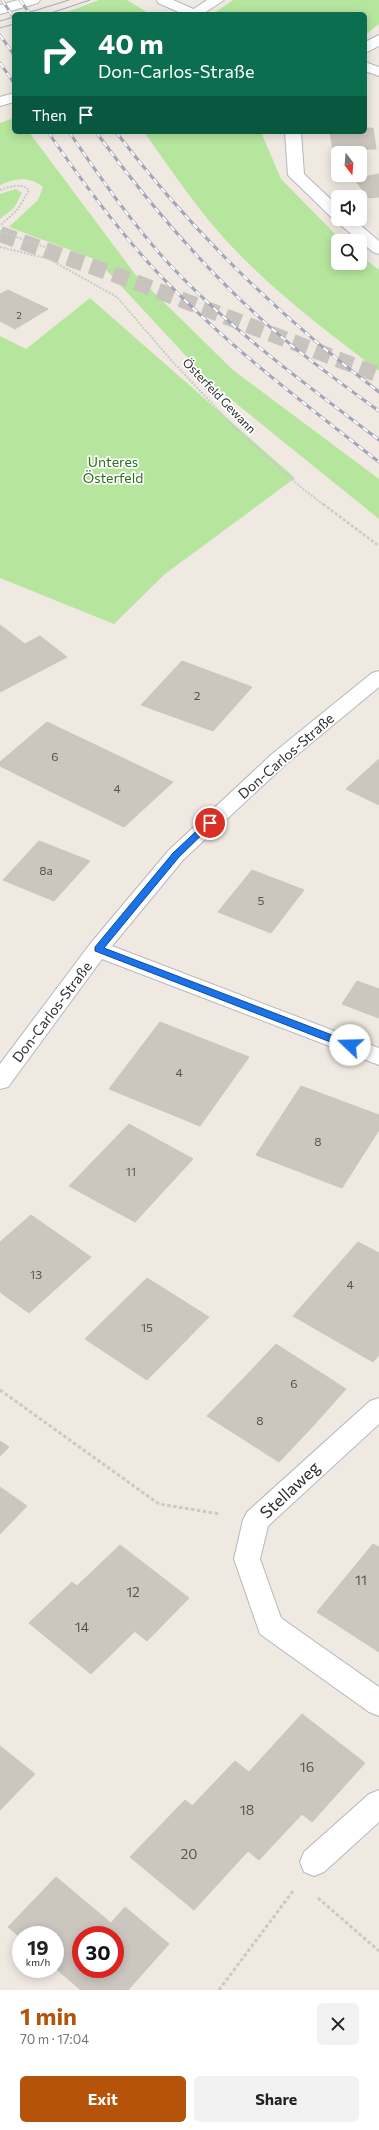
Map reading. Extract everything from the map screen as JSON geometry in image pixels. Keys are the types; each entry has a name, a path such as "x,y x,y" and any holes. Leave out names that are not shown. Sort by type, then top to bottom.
{"street":[{"path":"0,10 33,0"},
{"path":"196,12 217,0"},
{"path":"367,48 379,39"},
{"path":"0,102 12,98"},
{"path":"293,134 296,175 331,208"},
{"path":"351,226 379,248"},
{"name":"Don-Carlos-Straße","path":"0,1081 98,949 176,855 279,760 379,677"},
{"path":"98,949 379,1057"},
{"name":"Stellaweg","path":"379,1408 256,1520 247,1559 270,1626 379,1703"},
{"path":"306,1872 379,1803"}],"lane":[{"path":"164,1 189,12"},
{"path":"367,67 379,72"}],"path":[{"path":"0,190 17,185 25,186 29,190 18,209 0,226"},
{"path":"0,231 47,248 49,259"},
{"name":"Österfeld Gewann","path":"0,247 49,259 117,297 171,360 236,429 303,489 379,546"},
{"path":"0,1390 159,1504 256,1520"},
{"path":"219,1990 306,1872 379,1951"}],"green space":[{"path":"99,0 127,0 147,12 67,12"},
{"path":"233,0 379,0 379,24 367,33 367,12 216,12"},
{"path":"12,119 12,134 30,134 135,274 233,370 379,479 379,519 212,384 97,260 9,227 38,200 43,187 33,181 22,179 0,185 0,123"},
{"path":"145,134 262,134 281,179 335,234 331,234 331,270 367,270 367,261 379,270 379,371 325,330 272,286 239,254 201,211"},
{"path":"16,189 22,193 14,208 0,219 0,194"},
{"name":"Unteres Österfeld","path":"90,298 295,478 165,574 114,624 0,578 0,336 26,349"}],"building":[{"path":"367,128 373,128 376,149 367,149 367,146 332,146 330,134 367,134"},
{"path":"379,174 379,197 369,198 367,195 367,190 363,190 356,182 367,182 367,176"},
{"path":"8,290 48,309 15,329 0,321 0,294"},
{"path":"0,625 25,644 0,657"},
{"path":"40,636 67,657 0,692 0,657"},
{"path":"182,661 252,687 213,731 141,705"},
{"path":"47,722 110,752 60,796 0,766 0,762"},
{"path":"110,752 173,782 124,827 60,796"},
{"path":"379,759 379,805 346,789"},
{"path":"39,841 90,861 54,901 3,880"},
{"path":"252,870 304,890 271,933 218,912"},
{"path":"357,981 379,989 379,1018 342,1004"},
{"path":"160,1022 249,1057 200,1126 109,1089"},
{"path":"301,1086 379,1115 379,1130 342,1188 256,1155"},
{"path":"129,1124 193,1159 135,1222 69,1186"},
{"path":"31,1215 91,1257 29,1313 0,1292 0,1242"},
{"path":"358,1242 379,1253 379,1355 373,1362 293,1316"},
{"path":"147,1278 209,1317 147,1380 85,1339"},
{"path":"276,1344 346,1389 313,1426 242,1380"},
{"path":"242,1380 313,1426 279,1462 207,1416"},
{"path":"0,1441 9,1447 0,1456"},
{"path":"0,1487 27,1506 0,1534"},
{"path":"373,1544 379,1547 379,1652 317,1612"},
{"path":"120,1545 189,1598 147,1641 77,1586"},
{"path":"72,1582 134,1632 91,1674 29,1623"},
{"path":"302,1714 365,1763 312,1822 249,1772"},
{"path":"0,1746 35,1774 0,1810"},
{"path":"235,1761 302,1814 259,1860 192,1806"},
{"path":"185,1800 248,1851 194,1910 130,1857"},
{"path":"56,1877 111,1923 125,1907 169,1944 128,1990 81,1990 64,1976 64,1926 12,1926 12,1930 8,1927"}],"tunnel":[{"path":"0,234 130,280 379,375"}],"tram line":[{"path":"30,12 69,0"},
{"path":"54,12 90,0"},
{"path":"0,21 12,18"},
{"path":"0,28 12,25"}],"railway":[{"path":"2,0 12,15"},
{"path":"20,0 29,12"},
{"path":"0,35 12,52"},
{"path":"0,63 12,80"},
{"path":"49,134 113,221 141,255 182,297 264,371 379,462"},
{"path":"70,134 117,200 143,233 170,265 194,289 244,335 379,440"},
{"path":"98,134 153,206 215,275 237,297 288,343 379,411"},
{"path":"118,134 176,205 238,271 306,333 379,392"}],"route":[{"path":"210,823 176,855 98,949 350,1045"}]}
